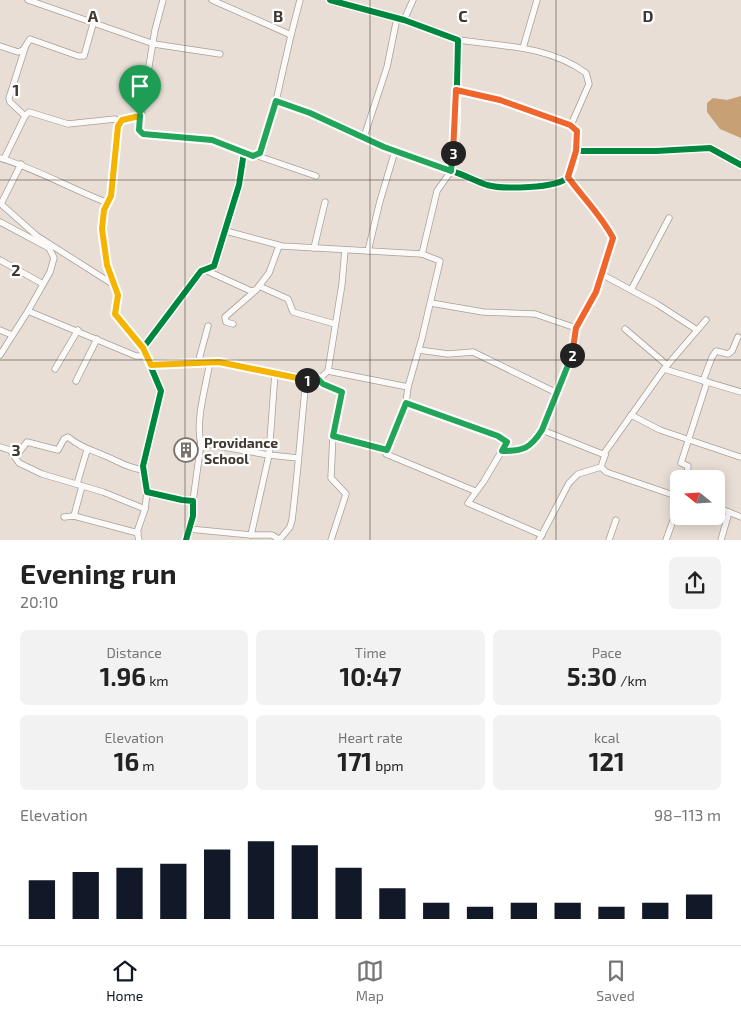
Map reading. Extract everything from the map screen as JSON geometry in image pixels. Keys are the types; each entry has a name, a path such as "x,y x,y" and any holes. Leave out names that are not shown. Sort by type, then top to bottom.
{"street":[{"path":"28,0 154,44 220,54"},
{"path":"162,0 139,130 143,134 212,140 316,176"},
{"path":"212,0 291,35"},
{"path":"255,155 260,153 276,101 300,0"},
{"path":"330,0 404,20 458,40 523,48 551,55 586,73 589,84 570,125"},
{"path":"404,20 413,0"},
{"path":"523,48 537,0"},
{"path":"364,137 387,67 397,18"},
{"path":"0,46 18,52 24,50 30,39 78,56 84,56 93,24"},
{"path":"422,254 437,191 451,171 456,129 458,40"},
{"path":"25,46 9,98 10,102 25,116"},
{"path":"456,90 500,100 570,125 577,131 576,151 568,177"},
{"path":"276,101 310,113 395,151 497,187 543,186 568,177"},
{"path":"108,203 68,188 21,164 2,158 29,112 68,124 115,119 120,122 140,116"},
{"path":"120,122 111,196 104,210 102,229 107,265 118,295 115,314 148,356 161,391 143,470 147,492 145,509 138,533 139,540"},
{"path":"576,151 656,152 710,148 741,165"},
{"path":"368,251 395,151"},
{"path":"143,348 173,307 205,270 214,266 239,185 244,152"},
{"path":"21,164 1,204 37,236 114,285"},
{"path":"502,451 521,451 535,441 542,430 573,352 576,328 603,275 613,238 601,217 587,203 568,177"},
{"path":"314,248 325,202"},
{"path":"631,290 669,218"},
{"path":"0,222 40,242 54,253 50,272 0,355"},
{"path":"226,231 279,246 422,254 440,261 431,303 408,387 406,403 386,454 475,491"},
{"path":"233,324 226,322 225,317 258,288 269,273 279,246"},
{"path":"151,365 219,362 306,380 318,379 328,371 345,250"},
{"path":"0,260 43,284"},
{"path":"205,270 251,291 258,288 288,299 293,312 335,324"},
{"path":"603,275 697,330"},
{"path":"431,303 483,312 535,314 576,328"},
{"path":"28,310 136,356 148,356"},
{"path":"601,467 605,452 665,367 706,320"},
{"path":"198,363 208,326"},
{"path":"0,330 12,335"},
{"path":"55,369 78,330"},
{"path":"625,330 665,367 705,382 741,392"},
{"path":"688,470 688,466 682,463 712,357 716,351 728,354 732,351 738,337"},
{"path":"76,380 97,339"},
{"path":"419,350 448,354 472,352 557,393"},
{"path":"186,540 193,516 201,443 199,436 210,362"},
{"path":"328,371 408,387"},
{"path":"251,535 269,455 275,373"},
{"path":"318,379 323,384 342,392 333,436 331,478 346,494 330,540"},
{"path":"188,529 272,536 280,540 290,527 292,520 306,380"},
{"path":"406,403 498,436 507,442 484,481 468,503 541,537 569,483 578,474 601,467"},
{"path":"631,415 660,430 740,457"},
{"path":"542,430 605,455"},
{"path":"333,436 387,450"},
{"path":"13,453 20,451 27,442 58,450 64,439 68,437 87,450 104,455 124,466 143,470"},
{"path":"201,443 298,458"},
{"path":"0,447 13,453 19,463 42,474 103,492 145,509"},
{"path":"74,516 87,450"},
{"path":"601,467 606,472 670,494"},
{"path":"147,492 194,501"},
{"path":"725,510 741,518"},
{"path":"721,540 729,512"},
{"path":"64,517 74,516 138,533"},
{"path":"609,540 616,520"},
{"path":"666,540 671,525"}],"shaded area":[{"path":"741,96 741,138 720,129 707,112 707,103 713,98 727,100"}],"cycle path":[{"path":"330,0 404,20 458,40 456,129 451,171 487,185 504,187 542,186 562,181 568,177 576,151 656,151 710,148 741,165"},
{"path":"140,116 139,130 143,134 212,140 244,152 239,185 214,266 201,271 143,348 161,391 143,466 147,492 193,501 193,516 186,540"}],"place":[{"name":"Providance School","path":"186,450"}],"route":[{"path":"456,90 500,100 570,125 577,131 578,139 573,165 568,177 587,203 601,217 613,238 606,266 596,292 576,328 573,352 542,430 535,441 521,451 502,451 507,442 498,436 406,403 387,450 363,442 333,436 342,392 323,384 318,379 306,380 219,362 151,365 143,348 115,314 118,295 107,265 102,229 104,210 111,196 118,126 122,120 138,118 140,116 139,130 143,134 212,140 253,156 260,153 276,101 310,113 384,147 451,171 456,129 456,90"}]}
